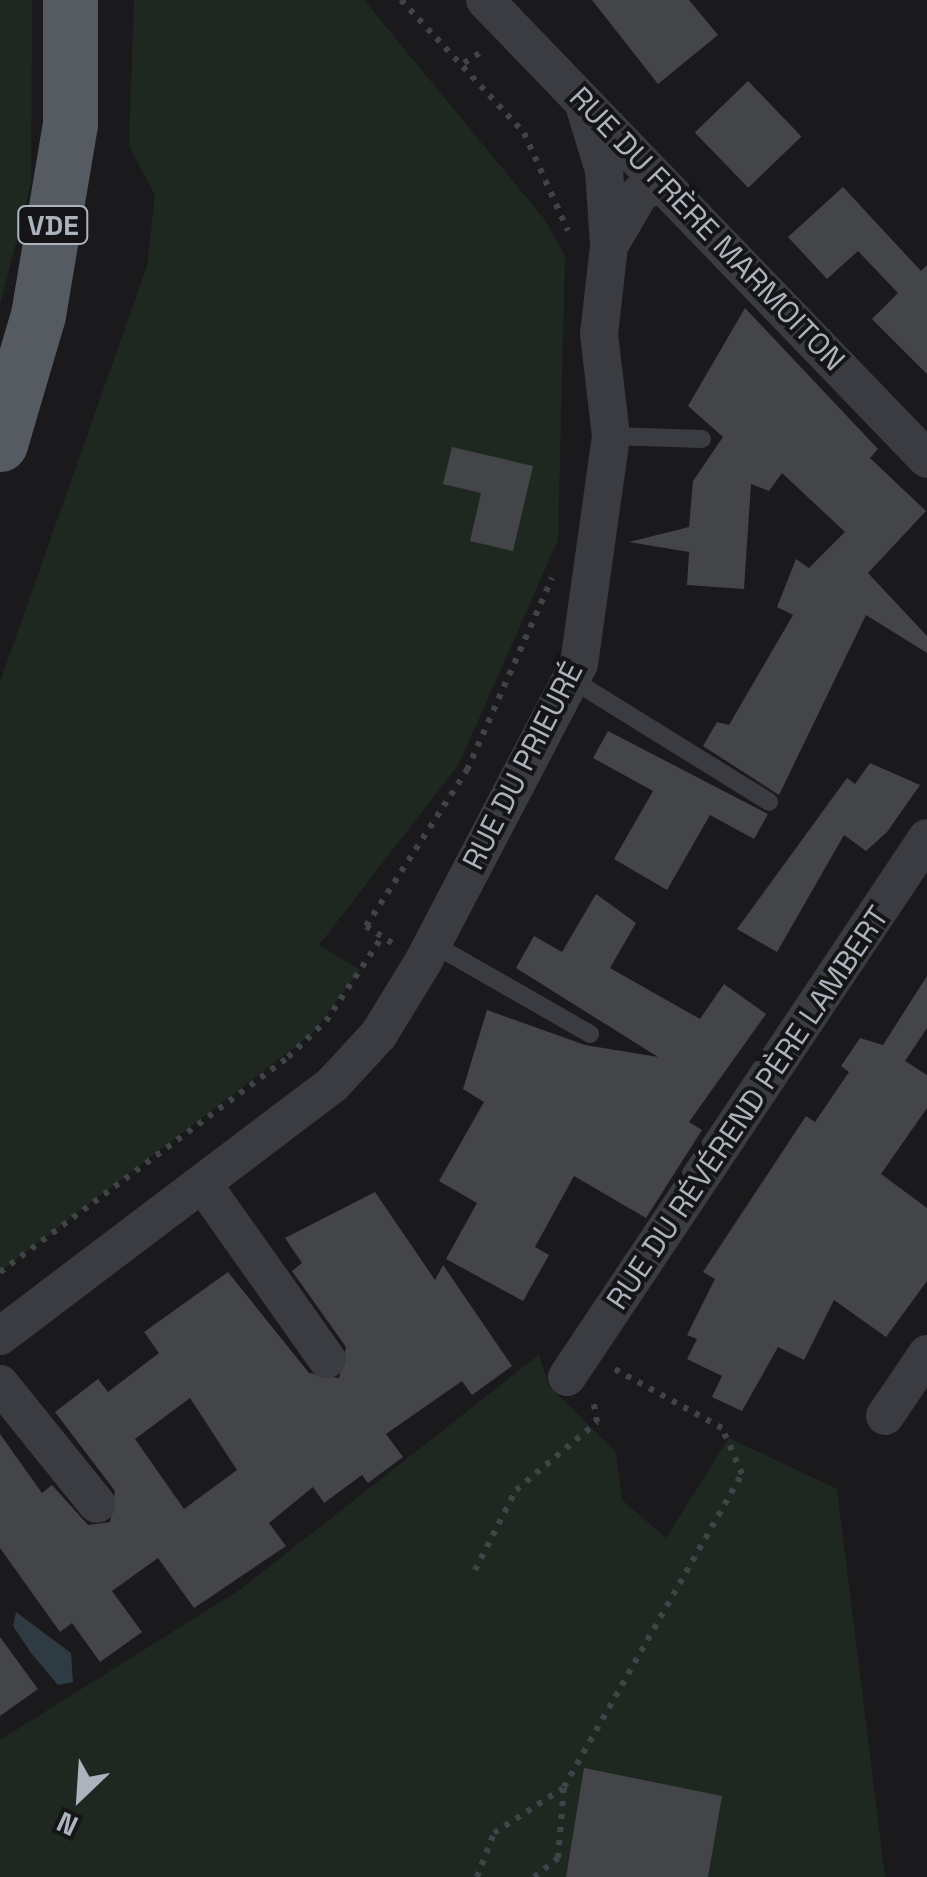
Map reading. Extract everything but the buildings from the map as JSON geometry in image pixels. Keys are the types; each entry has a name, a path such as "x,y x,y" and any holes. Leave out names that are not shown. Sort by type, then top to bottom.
{"main road":[{"name":"VDE","path":"0,444 38,314 70,124 70,0"}],"street":[{"name":"RUE DU FRÈRE MARMOITON","path":"485,0 927,459"},
{"name":"RUE DU PRIEURÉ","path":"0,1336 204,1187 332,1085 379,1034 428,953 571,679 611,436 599,334 610,246 604,170 581,96"},
{"name":"RUE DU PRIEURÉ","path":"610,246 640,194 660,182"},
{"name":"RUE DU RÉVÉREND PÈRE LAMBERT","path":"576,1365 927,838"},
{"path":"204,1187 327,1359"},
{"path":"885,1416 927,1354"},
{"path":"0,1384 96,1504"}],"lane":[{"path":"611,436 702,439"},
{"path":"571,679 769,802"},
{"path":"428,953 590,1034"}],"path":[{"path":"401,0 524,134 551,177 569,241"},
{"path":"428,953 382,937 366,926 468,770 558,562"},
{"path":"0,1272 288,1057 326,1021 382,937"},
{"path":"475,1570 516,1490 597,1422 576,1365"},
{"path":"534,1877 558,1858 564,1787 742,1474 722,1428 576,1365"},
{"path":"476,1877 494,1833 564,1787"}],"shaded area":[{"path":"0,0 32,0 31,183 0,305"},
{"path":"134,0 364,0 545,220 565,256 558,540 459,764 319,945 360,970 313,1033 0,1272 0,682 147,266 155,195 129,146"},
{"path":"539,1355 549,1386 616,1452 622,1500 666,1538 729,1438 837,1489 885,1877 0,1877 0,1740 241,1589"},
{"path":"16,1612 71,1653 73,1682 58,1685 31,1653 13,1626"}]}
